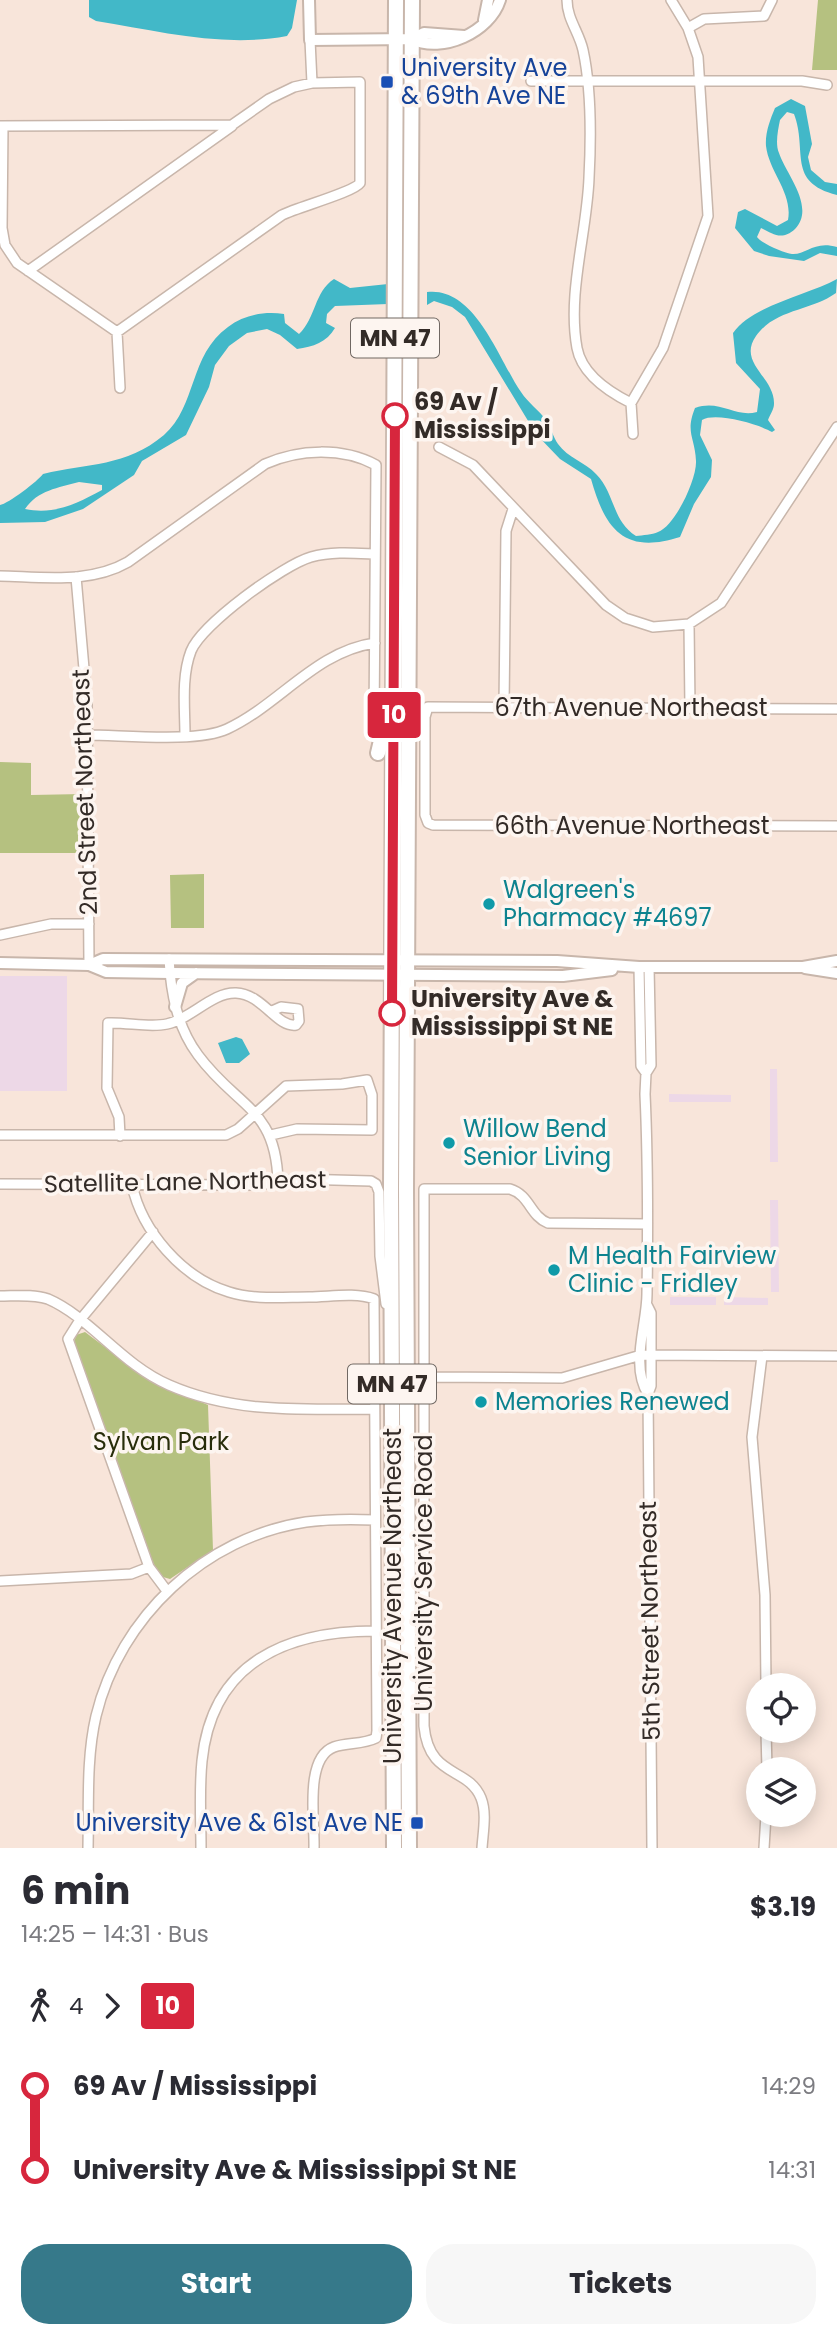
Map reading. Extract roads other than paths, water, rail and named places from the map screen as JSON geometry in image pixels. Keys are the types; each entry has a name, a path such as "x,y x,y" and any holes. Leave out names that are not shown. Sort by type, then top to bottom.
{"main road":[{"name":"University Avenue Northeast","path":"397,0 394,685 409,1848"},
{"name":"University Avenue Northeast","path":"394,1848 392,1336 412,0"},
{"path":"378,753 394,685"}],"street":[{"path":"309,0 312,83"},
{"path":"483,23 488,0"},
{"path":"310,40 412,39 424,33 464,36 497,10 500,0"},
{"path":"566,0 569,19 584,53 586,81 589,177 575,312 577,350 587,371 609,392 631,403"},
{"path":"633,434 631,403 663,348 708,216 698,57 688,28 671,0"},
{"path":"688,28 704,19 764,16 772,0"},
{"path":"531,80 802,81 827,85"},
{"path":"28,271 281,93 312,83 360,82 359,186 282,215 117,332"},
{"path":"117,332 28,271 9,253 3,236 2,126 232,125"},
{"path":"117,332 120,388"},
{"path":"439,447 473,466 589,590 625,618 653,627 689,624 721,603 837,427"},
{"path":"0,576 76,577 98,575 118,568 275,460 314,452 367,461 376,465 374,722"},
{"path":"503,707 506,531 513,509"},
{"path":"185,736 187,663 195,642 212,623 300,561 337,553 375,554"},
{"name":"2nd Street Northeast","path":"76,577 87,735 89,965"},
{"path":"689,624 690,708"},
{"path":"87,735 214,734 226,730 338,654 375,643"},
{"name":"67th Avenue Northeast","path":"428,823 425,815 426,710 432,706 837,709"},
{"name":"66th Avenue Northeast","path":"428,823 837,827"},
{"path":"0,936 51,924 89,924"},
{"path":"89,965 103,959 169,959 563,976 644,967 803,967 837,961"},
{"path":"169,959 175,1007 197,1054 255,1114 271,1135 278,1182"},
{"path":"0,963 89,965 106,972 170,973 399,967"},
{"name":"5th Street Northeast","path":"644,967 641,1066 646,1073 647,1305 652,1314 642,1386 648,1394 652,1848"},
{"path":"803,967 837,973"},
{"path":"175,1007 182,983 196,973"},
{"path":"120,1136 119,1117 107,1088 108,1023 156,1025 180,1019 229,993 251,995 272,1011"},
{"path":"0,1135 226,1135 239,1129 286,1086 342,1084 367,1080 372,1095 372,1130 297,1129 271,1135"},
{"name":"Satellite Lane Northeast","path":"0,1184 258,1185 298,1179 371,1181 378,1188 380,1256 392,1336"},
{"path":"132,1185 135,1202 153,1232 185,1269 212,1286 229,1292 261,1297 374,1299 376,1738 362,1743 336,1746 320,1757 314,1774 314,1848"},
{"name":"University Service Road","path":"482,1848 484,1811 479,1793 433,1756 426,1740 424,1189 510,1189 522,1194 535,1215 548,1223 647,1224"},
{"path":"153,1232 80,1320 68,1339 149,1567 167,1591"},
{"path":"0,1296 47,1299 80,1320 117,1353 150,1376 208,1400 258,1408 374,1409"},
{"path":"424,1377 562,1378 646,1355 837,1356"},
{"path":"762,1356 752,1416 752,1458 765,1595 766,1673"},
{"path":"88,1848 91,1741 103,1691 127,1643 167,1591 205,1560 263,1533 305,1522 375,1520"},
{"path":"0,1581 131,1574 149,1567"},
{"path":"201,1848 204,1744 217,1707 236,1678 261,1657 296,1639 345,1631 376,1631"},
{"path":"764,1848 765,1827"}],"water":[{"path":"89,0 297,0 292,28 287,36 239,40 191,37 96,21 89,17"},
{"path":"791,99 805,106 812,144 808,157 811,170 825,182 837,184 837,195 821,189 811,182 805,173 794,114 787,112 780,120 777,145 798,191 801,220 795,229 786,235 778,235 761,228 757,237 792,254 816,246 829,245 837,247 837,256 820,253 804,261 769,256 754,251 735,228 738,212 745,209 777,226 788,220 787,201 771,165 766,141 775,108"},
{"path":"334,279 350,288 388,284 388,304 335,306 327,314 326,323 335,328 332,333 319,343 303,348 297,349 280,335 267,329 247,333 229,346 215,365 209,387 186,435 142,461 134,475 83,509 45,522 0,523 0,505 23,492 43,474 121,459 164,435 182,410 199,366 215,338 234,323 247,317 277,313 284,314 285,323 299,334 305,328 327,284","holes":["79,482 102,485 102,490 65,507 46,511 25,509 36,498 56,488"]},
{"path":"837,279 836,293 816,304 773,320 756,336 751,346 751,354 773,394 774,406 768,420 775,430 772,432 727,418 702,420 700,435 712,460 711,477 694,504 680,537 661,542 644,543 620,534 603,512 591,479 560,459 536,434 465,317 452,307 434,301 427,305 427,292 444,293 459,301 472,313 484,328 521,392 546,420 558,444 596,474 607,490 622,523 636,536 653,534 665,528 684,501 693,479 696,461 691,429 695,408 712,406 742,413 757,412 760,389 736,363 733,333 742,323 767,308"},
{"path":"236,1037 242,1039 250,1054 239,1063 226,1063 218,1043"}],"place":[{"name":"University Ave & 69th Ave NE","path":"387,82"},
{"name":"69 Av / Mississippi","path":"395,416"},
{"name":"Walgreen's Pharmacy #4697","path":"489,904"},
{"name":"University Ave & Mississippi St NE","path":"392,1013"},
{"name":"Willow Bend Senior Living","path":"449,1143"},
{"name":"M Health Fairview Clinic - Fridley","path":"554,1270"},
{"name":"Memories Renewed","path":"481,1402"},
{"name":"University Ave & 61st Ave NE","path":"417,1823"}],"park label":[{"name":"Sylvan Park","path":"161,1442"}]}
